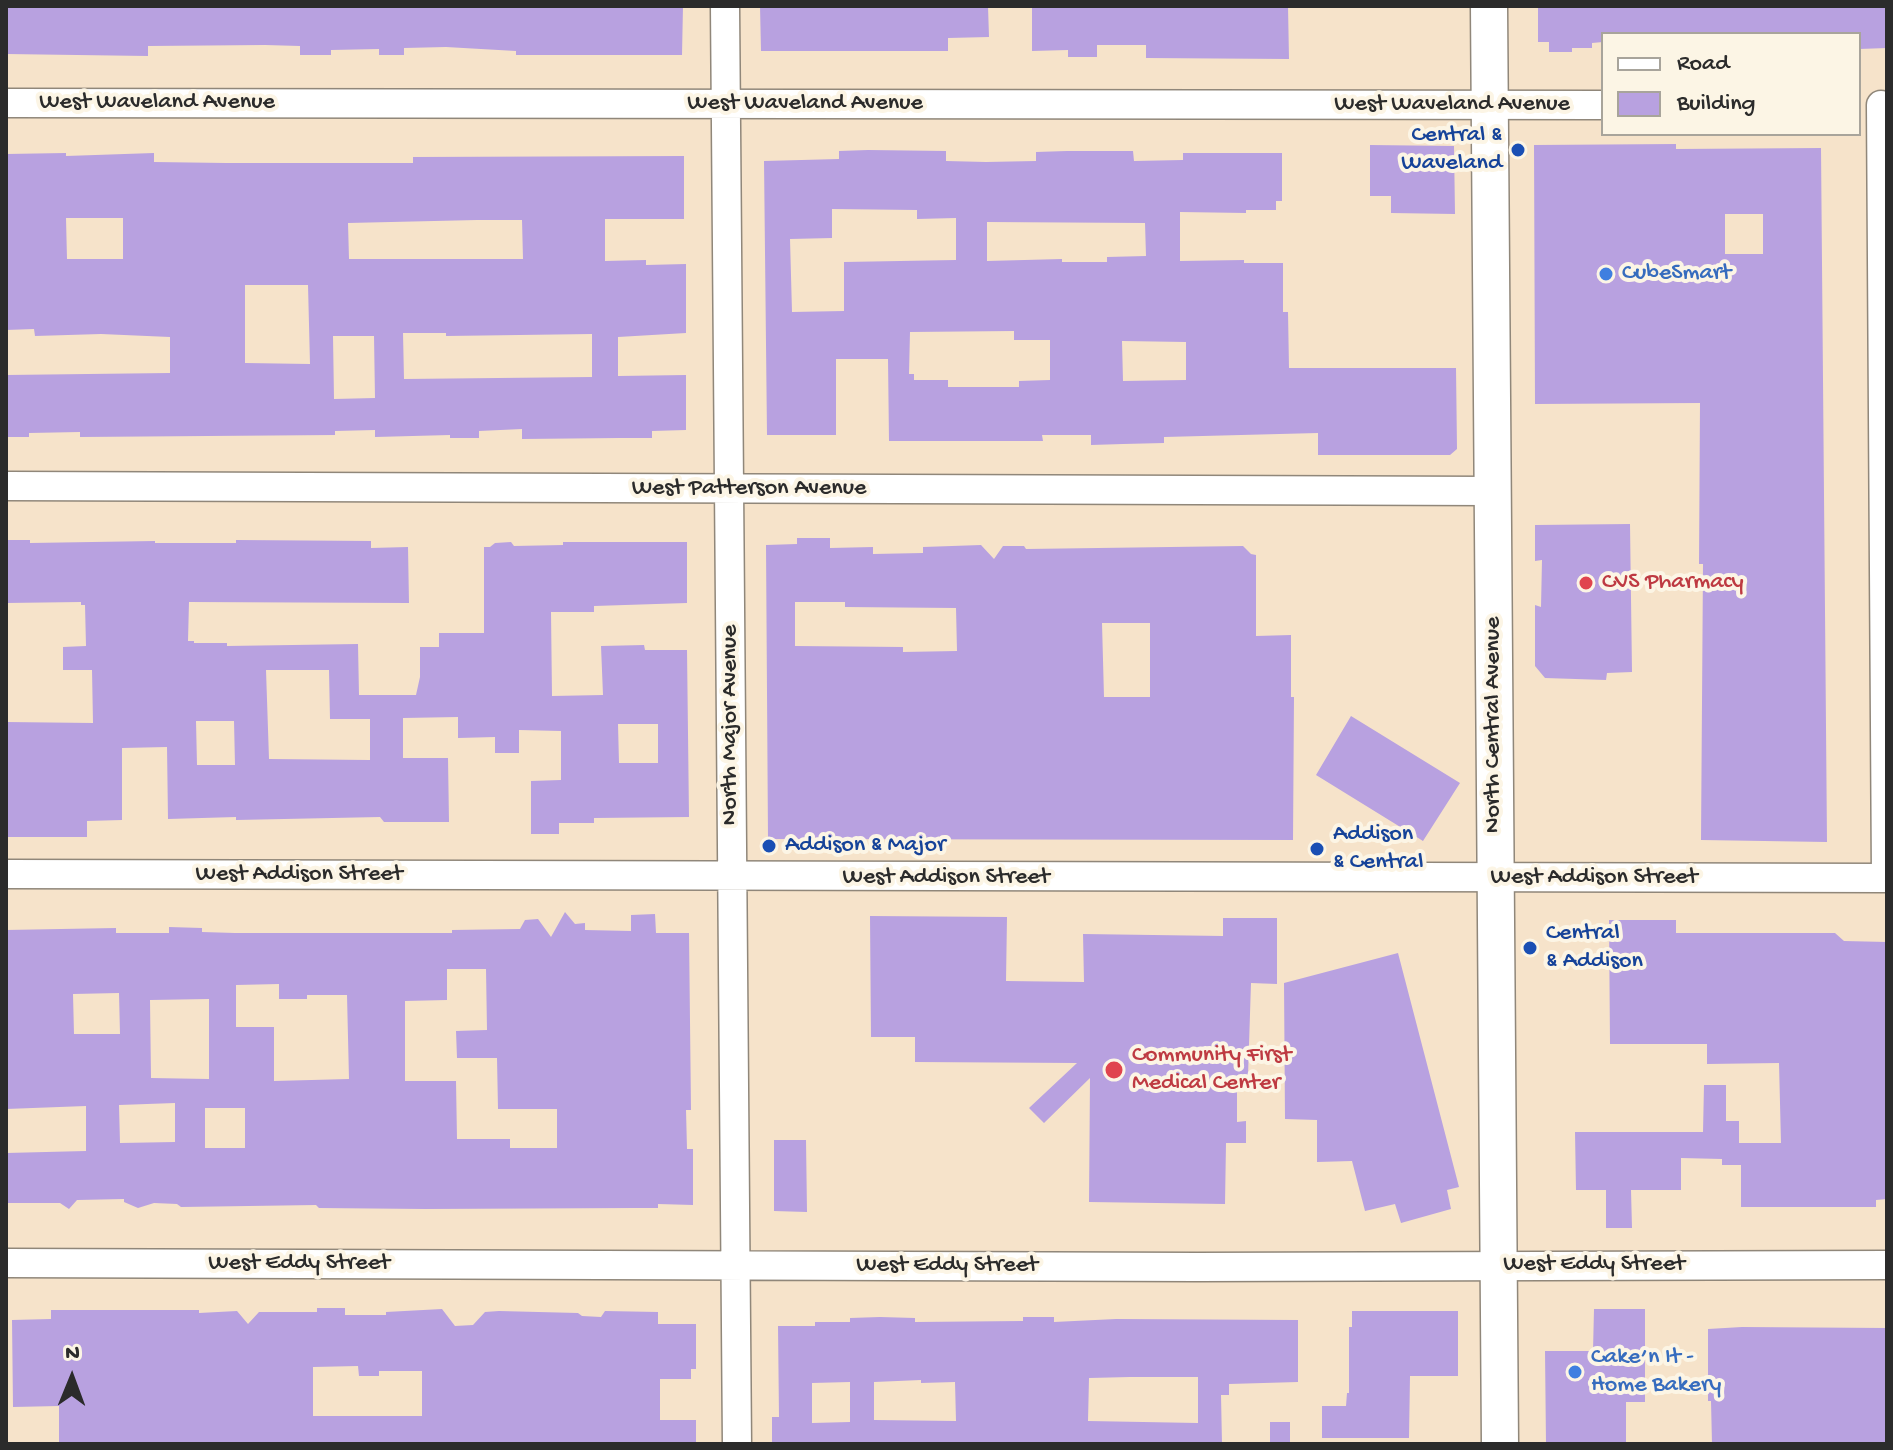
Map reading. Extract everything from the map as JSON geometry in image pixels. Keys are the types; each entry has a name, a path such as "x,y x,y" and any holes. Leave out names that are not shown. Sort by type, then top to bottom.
{"main road":[{"name":"North Central Avenue","path":"1489,6 1500,1444"}],"street":[{"name":"North Major Avenue","path":"725,6 737,1444"},
{"name":"West Waveland Avenue","path":"6,103 1601,105"},
{"path":"1876,105 1886,878"},
{"name":"West Patterson Avenue","path":"6,486 1492,491"},
{"name":"West Addison Street","path":"6,874 732,878 1886,878"},
{"name":"West Eddy Street","path":"6,1263 1197,1267 1887,1265"}],"building":[{"path":"6,6 683,6 682,55 516,55 516,51 446,47 404,48 404,55 379,55 379,49 331,50 331,55 300,55 300,46 265,45 148,46 148,56 6,54"},
{"path":"760,6 988,6 989,37 948,38 948,51 761,51"},
{"path":"1032,6 1288,6 1289,59 1146,58 1146,45 1097,45 1097,57 1068,57 1068,50 1032,51"},
{"path":"1538,6 1887,6 1887,48 1861,49 1861,32 1601,32 1601,42 1592,43 1592,48 1572,48 1572,52 1549,52 1549,42 1538,42"},
{"path":"1676,144 1676,149 1821,148 1827,842 1701,840 1703,564 1699,564 1700,403 1535,404 1534,145","holes":["1725,214 1763,214 1763,254 1725,254"]},
{"path":"1370,145 1454,146 1455,214 1391,213 1391,196 1370,196"},
{"path":"839,151 946,151 946,161 986,162 1036,161 1036,152 1067,151 1133,151 1134,161 1183,160 1183,153 1282,153 1282,201 1276,201 1276,210 1180,212 1180,261 1283,263 1283,312 1288,312 1289,368 1456,368 1457,449 1450,455 1318,455 1318,433 1164,437 1164,443 1091,445 1091,435 1042,435 1043,441 889,441 888,359 836,359 836,435 767,435 764,161 839,159","holes":["832,209 917,210 917,219 956,218 956,260 844,262 844,311 792,312 790,239 832,238","987,222 1145,223 1146,256 1107,257 1107,262 1062,262 1062,259 987,261","1014,331 1014,340 1050,340 1050,380 1019,381 1019,387 948,387 948,380 914,380 914,374 909,374 910,332","1122,341 1186,342 1186,380 1123,381"]},
{"path":"66,153 66,156 154,153 154,162 226,163 413,163 413,157 684,156 684,219 605,219 605,261 646,260 646,265 686,264 686,333 618,337 618,376 686,375 686,430 652,431 652,438 522,439 522,429 479,431 479,438 450,438 450,435 375,437 375,430 335,431 335,435 80,437 80,432 29,433 29,437 6,437 6,375 170,373 170,337 101,334 35,336 34,329 6,330 6,154","holes":["66,218 123,218 123,259 67,259","522,220 523,259 349,259 348,223","245,285 308,285 310,364 245,363","403,333 446,333 446,336 592,334 592,377 404,379","333,336 374,336 375,398 334,399"]},
{"name":"CVS Pharmacy","path":"1630,524 1632,672 1607,673 1606,680 1545,678 1535,666 1535,605 1541,607 1542,560 1535,561 1535,525"},
{"path":"797,538 830,538 830,548 873,547 873,554 923,553 923,547 981,545 994,559 1003,546 1024,546 1026,549 1243,546 1256,555 1256,636 1291,635 1293,840 768,839 766,545 797,544","holes":["795,602 845,602 845,607 956,608 957,651 903,652 903,647 795,646","1102,623 1150,623 1150,697 1104,697"]},
{"path":"6,540 30,540 30,543 371,541 371,548 408,547 409,603 189,602 188,641 227,643 227,646 358,644 359,695 416,695 420,677 420,647 439,647 439,633 484,633 484,547 511,542 514,546 563,545 563,542 687,542 687,603 594,606 594,612 551,612 552,696 603,695 601,646 644,645 645,650 687,650 689,817 594,818 594,823 559,823 559,834 531,834 531,781 561,780 561,731 519,730 519,753 495,753 495,737 458,738 458,717 403,718 403,758 448,758 449,822 384,822 380,817 168,819 167,747 122,748 122,820 87,821 87,837 6,837 6,722 93,723 92,670 63,670 63,647 86,646 85,605 81,602 6,603","holes":["266,670 329,670 330,719 370,719 370,760 269,759","196,721 234,721 235,765 197,765","618,724 658,724 658,763 619,763"]},
{"path":"1351,716 1460,783 1423,841 1316,775"},
{"path":"565,912 575,924 585,923 585,930 631,931 631,915 655,914 656,933 689,933 691,1110 686,1110 687,1149 693,1149 693,1205 658,1204 658,1208 425,1209 319,1208 316,1205 181,1207 154,1203 138,1208 124,1202 124,1199 77,1200 69,1209 60,1203 6,1203 6,1153 86,1151 86,1106 6,1109 6,930 116,928 116,933 169,933 169,927 235,933 452,933 452,930 520,929 525,920 538,919 551,937","holes":["447,969 486,969 487,1030 456,1031 457,1058 497,1058 498,1109 557,1109 557,1148 510,1148 510,1139 457,1139 456,1081 405,1081 405,1001 447,1000","279,984 279,999 347,995 349,1079 274,1081 274,1027 236,1027 236,985","119,993 120,1034 74,1034 73,994","209,999 209,1079 151,1078 150,1000","175,1103 175,1142 120,1143 119,1105","205,1108 245,1108 245,1148 205,1148"]},
{"path":"870,916 1007,917 1006,981 1084,982 1083,934 1223,936 1223,918 1277,918 1277,984 1251,983 1248,1076 1237,1076 1237,1122 1246,1121 1246,1143 1226,1143 1225,1204 1089,1202 1090,1078 1044,1123 1029,1108 1077,1063 915,1062 915,1037 871,1037"},
{"path":"1609,920 1676,920 1676,933 1835,933 1844,941 1887,942 1887,1199 1876,1200 1876,1207 1741,1207 1741,1165 1722,1165 1722,1159 1681,1158 1681,1190 1631,1190 1632,1228 1606,1228 1606,1190 1576,1190 1575,1132 1703,1132 1704,1085 1726,1085 1726,1121 1739,1121 1739,1143 1781,1143 1779,1063 1707,1064 1707,1044 1610,1044"},
{"path":"1398,953 1459,1187 1447,1190 1451,1209 1401,1223 1395,1204 1365,1211 1352,1161 1317,1162 1317,1120 1285,1119 1284,983"},
{"path":"774,1140 806,1140 807,1212 774,1211"},
{"path":"317,1308 345,1308 345,1315 386,1315 386,1312 442,1309 455,1326 473,1325 485,1312 499,1311 578,1313 601,1317 605,1311 658,1312 658,1324 696,1324 696,1369 691,1369 691,1379 660,1379 660,1420 696,1420 696,1444 59,1442 59,1406 13,1407 12,1320 51,1319 51,1310 199,1310 199,1313 237,1311 248,1324 259,1312 317,1312","holes":["358,1366 359,1376 379,1376 379,1371 422,1371 422,1416 313,1416 313,1367"]},
{"path":"1594,1309 1645,1309 1645,1402 1626,1402 1626,1444 1546,1444 1545,1351 1593,1351"},
{"path":"1352,1311 1458,1311 1458,1376 1410,1376 1409,1438 1322,1438 1322,1406 1346,1406"},
{"path":"1023,1317 1054,1317 1054,1322 1116,1319 1298,1320 1298,1382 1229,1384 1229,1395 1221,1395 1222,1444 772,1444 772,1417 779,1417 778,1326 815,1326 815,1322 850,1322 850,1318 915,1318 915,1322 1023,1321","holes":["1198,1377 1198,1423 1088,1421 1089,1378","850,1382 850,1422 812,1423 812,1383","874,1382 955,1382 956,1421 874,1420"]},
{"path":"1887,1328 1887,1444 1712,1444 1711,1401 1708,1401 1708,1329"},
{"path":"1270,1422 1290,1422 1290,1444 1270,1444"}],"place":[{"name":"Central & Waveland","path":"1518,150"},
{"name":"CubeSmart","path":"1606,274"},
{"name":"CVS Pharmacy","path":"1586,583"},
{"name":"Addison & Major","path":"769,846"},
{"name":"Addison & Central","path":"1317,849"},
{"name":"Central & Addison","path":"1530,948"},
{"name":"Community First Medical Center","path":"1114,1070"},
{"name":"Cake’n It - Home Bakery","path":"1575,1372"}]}
